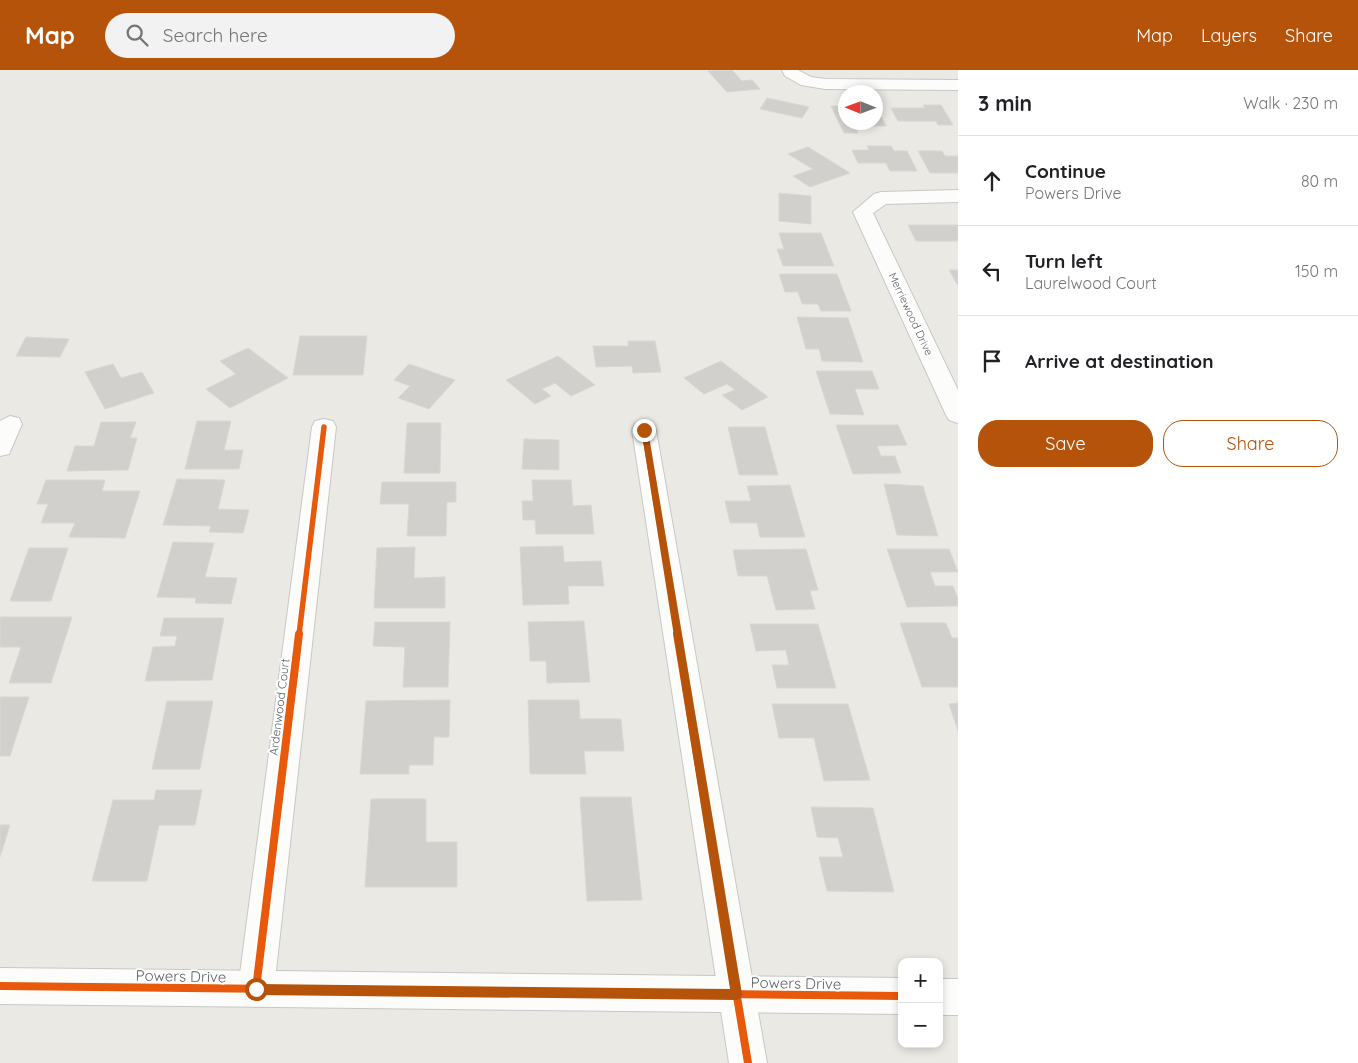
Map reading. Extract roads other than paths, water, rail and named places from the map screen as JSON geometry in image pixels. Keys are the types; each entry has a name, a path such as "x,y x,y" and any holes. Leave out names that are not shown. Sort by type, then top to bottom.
{"street":[{"path":"790,70 791,73 807,81 825,84 958,84"},
{"name":"Merriewood Drive","path":"956,405 863,212 881,198 958,196"},
{"path":"0,448 10,424"},
{"name":"Ardenwood Court","path":"256,989 324,427"},
{"path":"644,430 748,1063"},
{"name":"Powers Drive","path":"0,986 898,996"},
{"path":"943,997 958,997"}]}
